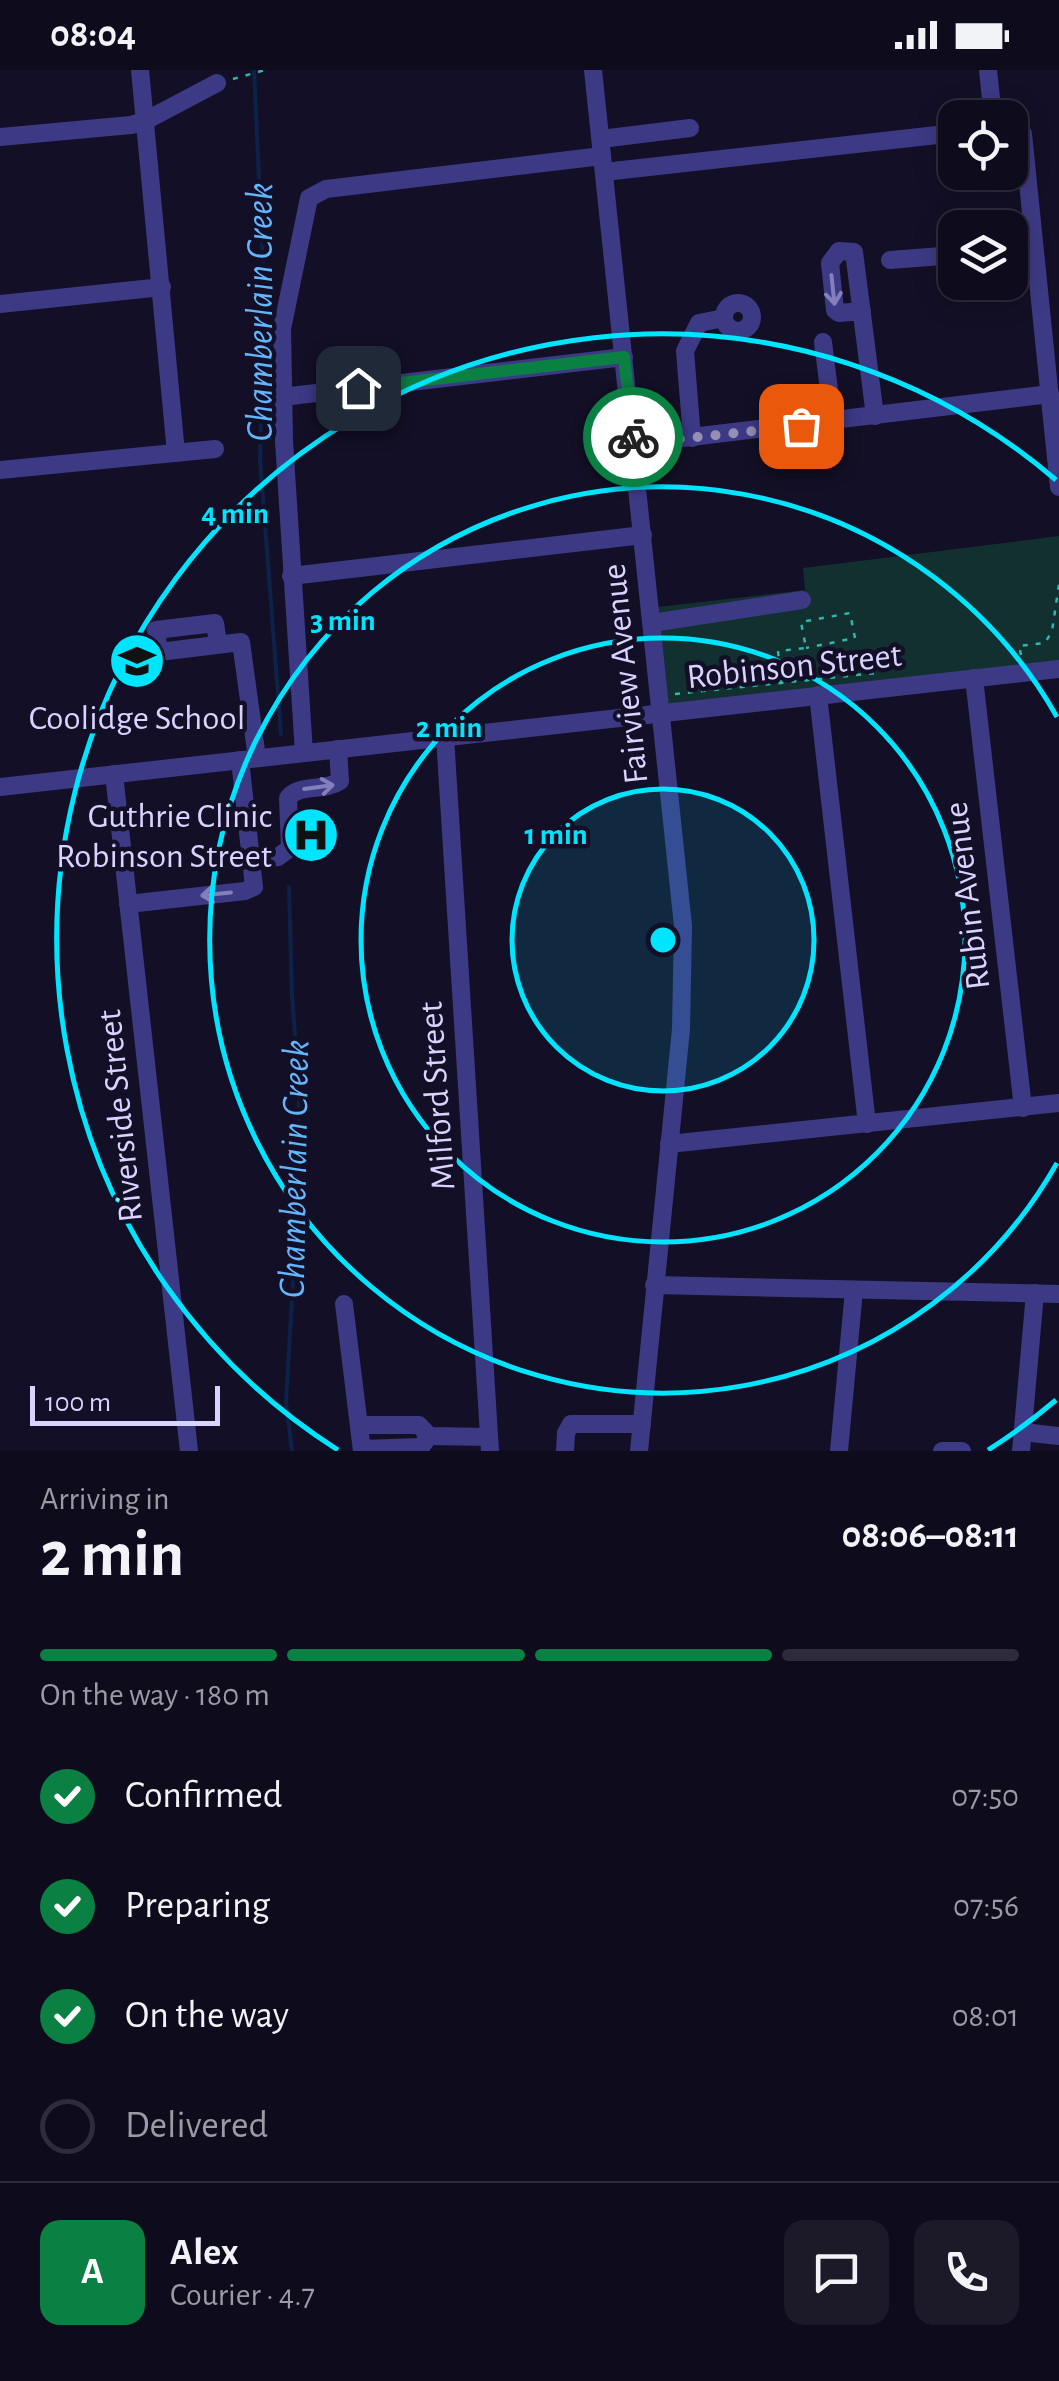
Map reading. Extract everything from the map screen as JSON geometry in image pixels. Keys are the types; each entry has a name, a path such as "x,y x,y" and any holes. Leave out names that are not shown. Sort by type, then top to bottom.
{"street":[{"path":"140,70 176,452"},
{"name":"Fairview Avenue","path":"594,70 684,966 639,1451"},
{"path":"988,70 991,100"},
{"path":"0,137 145,121 217,82"},
{"path":"602,156 690,128"},
{"path":"304,753 290,576 282,329 306,206 314,193 602,156 938,134"},
{"path":"1028,185 1059,486"},
{"path":"1028,247 1034,246"},
{"path":"890,260 938,256"},
{"path":"0,304 162,287"},
{"path":"862,311 875,416"},
{"path":"692,438 685,352 699,323 724,318"},
{"path":"824,342 833,422"},
{"path":"282,396 624,357"},
{"path":"633,444 1050,394"},
{"path":"0,470 216,449"},
{"path":"290,576 643,535"},
{"path":"652,624 802,600"},
{"path":"128,904 246,891 254,886 241,642 218,644"},
{"name":"Robinson Street","path":"0,787 445,737 660,704 818,695 1059,668"},
{"name":"Rubin Avenue","path":"974,678 1023,1108"},
{"path":"818,695 867,1124"},
{"name":"Milford Street","path":"445,737 490,1444"},
{"path":"252,860 278,857 290,848 288,798 297,790 330,787 340,781 338,749"},
{"name":"Riverside Street","path":"114,774 189,1451"},
{"path":"669,1144 1059,1103"},
{"path":"654,1285 1059,1294"},
{"path":"839,1451 854,1290"},
{"path":"1035,1294 1022,1442 1059,1436"},
{"path":"344,1304 362,1450 490,1444"},
{"path":"565,1451 571,1424 642,1424"},
{"path":"360,1425 419,1425 424,1445"},
{"path":"942,1451 962,1451"}],"path":[{"path":"217,82 265,70"},
{"path":"1021,658 1019,646 1045,643 1052,632 1059,584"},
{"path":"781,683 778,651 806,648 856,638 850,613 801,622 806,648"},
{"path":"660,704 781,683 892,671"}],"green space":[{"path":"1059,536 1059,669 661,712 650,608 805,590 803,568"}],"waterway":[{"name":"Chamberlain Creek","path":"254,70 264,287 260,459 281,734"},
{"name":"Chamberlain Creek","path":"289,887 299,1088 298,1195 286,1402 292,1451"}],"way so far":[{"path":"633,437 633,444 801,426"}],"place":[{"name":"Coolidge School","path":"137,661"},
{"name":"Guthrie Clinic Robinson Street","path":"311,835"}],"route":[{"path":"358,388 624,357 633,437"}]}
